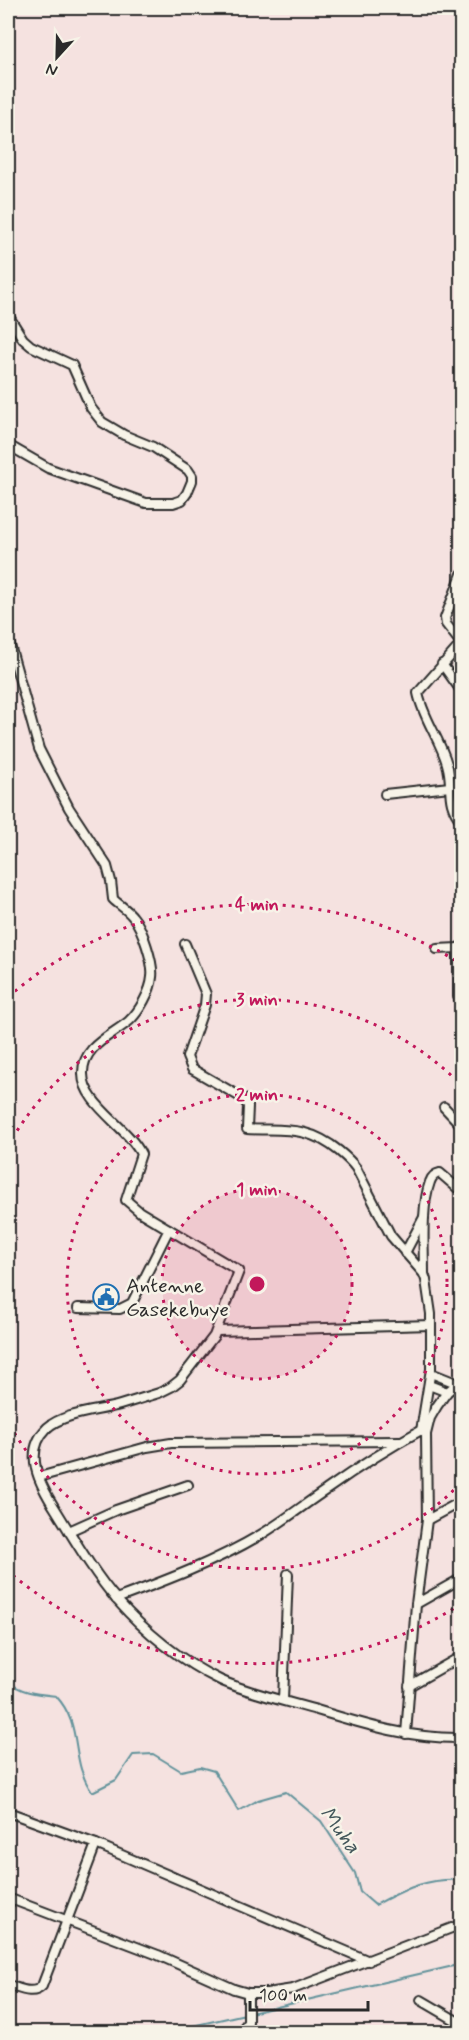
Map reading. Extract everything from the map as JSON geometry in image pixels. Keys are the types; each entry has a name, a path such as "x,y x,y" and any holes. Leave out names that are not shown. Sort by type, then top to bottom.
{"street":[{"path":"8,315 23,339 31,346 72,365 91,408 102,422 124,435 153,447 176,462 188,470 192,481 188,494 182,500 173,503 146,503 71,478 38,464 8,446"},
{"path":"462,574 445,618 446,624 461,643 418,693 446,760 450,774 451,804 462,822"},
{"path":"8,638 39,749 69,808 106,866 113,899 134,917 152,967 149,988 138,1010 129,1021 105,1036 95,1046 84,1064 82,1074 90,1095 133,1141 141,1154 126,1200 140,1212 239,1271 217,1331 180,1380 171,1387 120,1405 65,1418 47,1428 34,1452 33,1461 39,1477 69,1531 116,1599 135,1619 163,1642 208,1674 283,1700 406,1734 431,1738 462,1738"},
{"path":"442,664 462,692"},
{"path":"384,794 450,787"},
{"path":"185,944 206,994 205,1005 187,1057 192,1069 244,1099 248,1106 247,1129 306,1132 325,1140 349,1159 356,1168 391,1236 424,1274"},
{"path":"437,949 460,947 458,997"},
{"path":"444,1107 462,1126"},
{"path":"406,1734 416,1604 427,1520 424,1429 431,1373 431,1325 424,1274 425,1215 429,1182 435,1174 440,1173 462,1192"},
{"path":"405,1253 425,1215"},
{"path":"78,1308 120,1309 132,1303 169,1229"},
{"path":"217,1331 431,1325"},
{"path":"431,1373 459,1382"},
{"path":"116,1599 181,1576 236,1549 283,1521 327,1489 401,1441 424,1429 447,1392 459,1382"},
{"path":"429,1385 447,1392"},
{"path":"39,1477 147,1447 171,1443 401,1441"},
{"path":"69,1531 116,1510 188,1485"},
{"path":"427,1520 462,1501"},
{"path":"283,1700 288,1574"},
{"path":"416,1604 462,1578"},
{"path":"409,1686 462,1656"},
{"path":"8,1812 96,1844 369,1961"},
{"path":"8,1985 31,1992 39,1990 96,1844"},
{"path":"8,1898 248,1993 293,1989 462,1924"},
{"path":"240,2032 248,2022 248,1993"},
{"path":"421,2000 462,2024"}],"waterway":[{"name":"Muha","path":"8,1681 36,1694 56,1696 65,1707 74,1731 81,1768 92,1792 116,1780 133,1755 153,1754 181,1771 200,1767 214,1771 239,1811 258,1800 286,1792 321,1821 355,1873 360,1892 375,1905 426,1883 462,1880"},
{"path":"251,2013 462,1964"},
{"path":"166,2032 245,2014"}],"place":[{"name":"Antenne Gasekebuye","path":"106,1297"}]}
